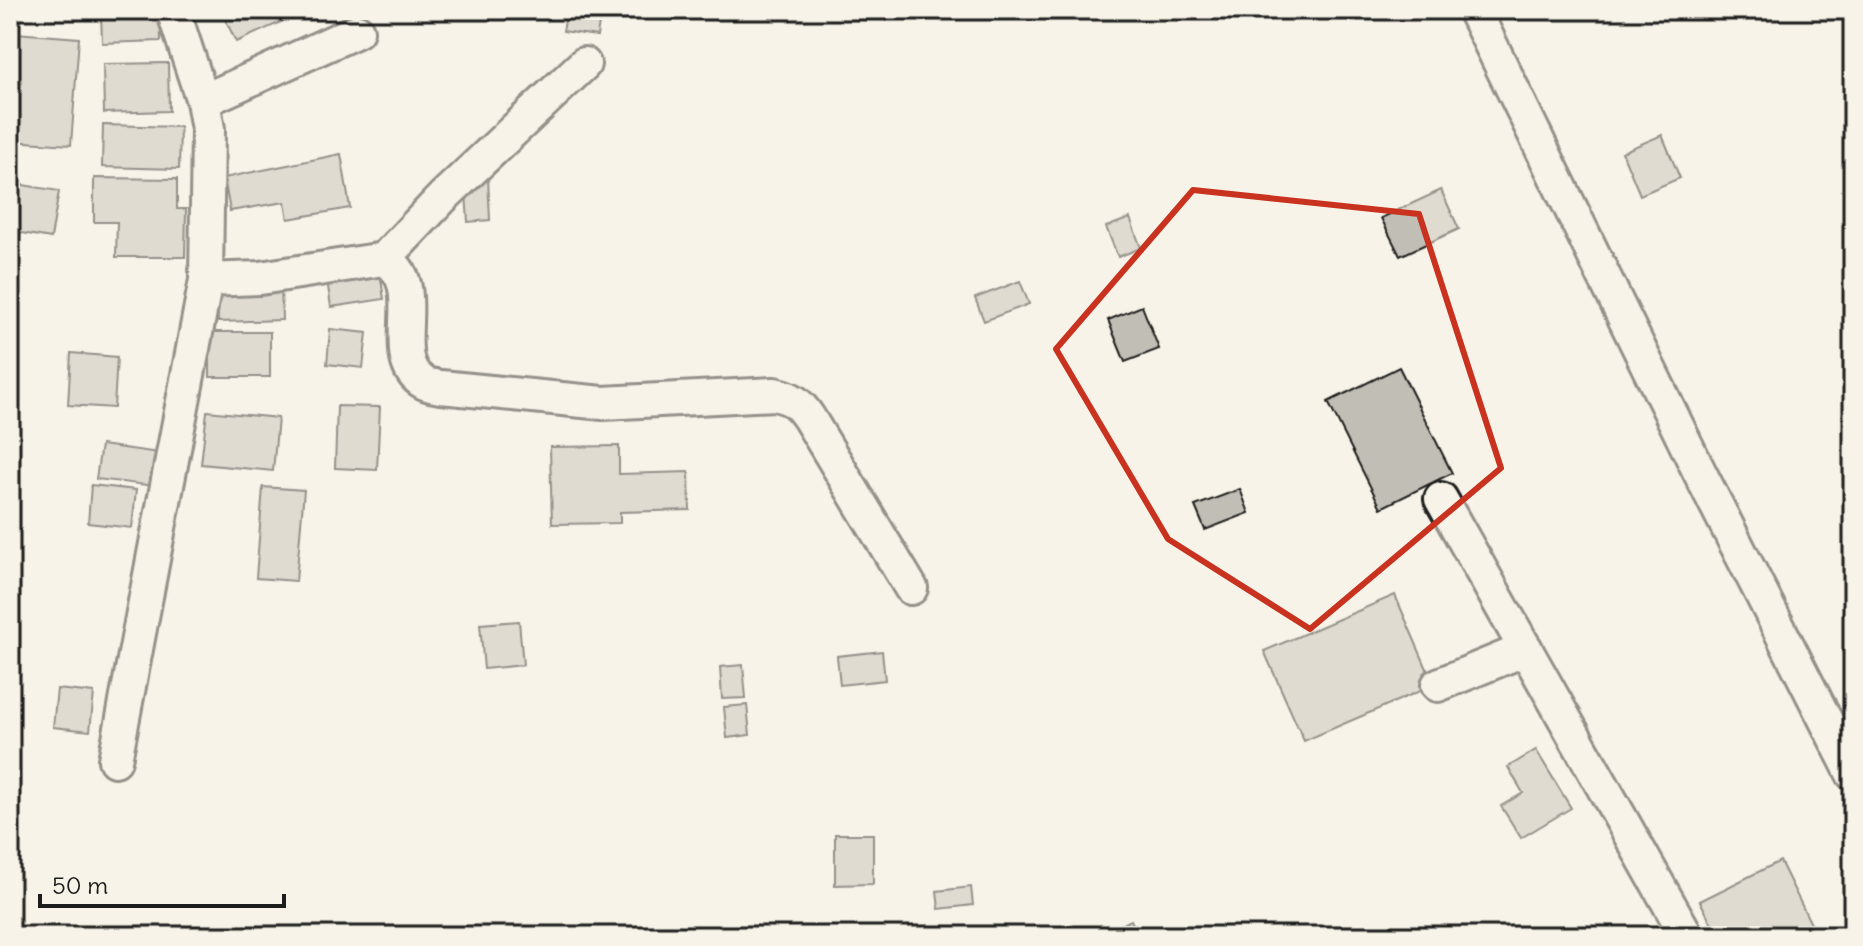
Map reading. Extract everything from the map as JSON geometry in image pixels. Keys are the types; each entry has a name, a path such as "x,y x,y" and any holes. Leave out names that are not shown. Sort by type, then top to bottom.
{"street":[{"path":"115,760 206,280 208,129 203,101 173,10"},
{"path":"1474,10 1693,457 1853,774"},
{"path":"203,101 357,31"},
{"path":"384,259 443,197 584,64"},
{"path":"206,280 260,278 384,259 394,264 402,274 407,357 411,371 423,383 603,403 774,394 792,398 809,418 911,588"},
{"path":"1441,499 1687,936"},
{"path":"1438,685 1526,649"}],"highlighted area":[{"path":"1193,190 1419,214 1501,468 1310,629 1168,539 1056,349"}],"building":[{"path":"101,10 160,10 161,41 102,43"},
{"path":"221,10 308,10 236,42"},
{"path":"567,10 601,10 597,36 563,31"},
{"path":"15,33 79,38 71,145 10,141"},
{"path":"168,63 169,111 104,113 103,64"},
{"path":"103,125 180,127 179,169 102,167"},
{"path":"1662,135 1680,178 1640,195 1622,152"},
{"path":"341,154 350,208 288,219 285,202 230,211 224,178"},
{"path":"94,178 177,179 177,209 186,209 185,257 116,257 117,222 94,222"},
{"path":"488,178 490,220 468,222 465,179"},
{"path":"17,184 59,191 51,238 10,231"},
{"path":"1441,190 1459,229 1400,256 1381,218"},
{"path":"1130,218 1141,248 1118,257 1106,227"},
{"path":"379,265 384,299 331,307 326,273"},
{"path":"281,281 282,320 218,322 217,284"},
{"path":"1020,281 1029,304 984,321 975,298"},
{"path":"1142,306 1159,349 1125,362 1108,320"},
{"path":"330,329 367,333 363,368 327,364"},
{"path":"210,332 270,332 270,377 210,377"},
{"path":"71,353 117,357 114,408 68,405"},
{"path":"1399,367 1452,473 1381,508 1328,402"},
{"path":"337,406 380,407 377,470 335,468"},
{"path":"207,411 278,418 273,471 201,464"},
{"path":"101,445 167,454 163,487 96,479"},
{"path":"619,446 619,474 689,472 690,510 620,512 620,523 552,524 550,447"},
{"path":"91,485 136,490 132,528 88,523"},
{"path":"263,487 304,490 296,581 256,578"},
{"path":"1240,489 1249,513 1205,530 1195,506"},
{"path":"1395,595 1434,685 1304,741 1264,651"},
{"path":"519,621 523,665 484,669 480,624"},
{"path":"882,651 885,680 840,685 837,656"},
{"path":"743,665 746,698 722,699 720,667"},
{"path":"57,689 94,693 90,731 53,727"},
{"path":"747,705 750,735 727,738 724,707"},
{"path":"1536,750 1571,808 1521,838 1501,806 1523,793 1508,767"},
{"path":"835,834 873,834 873,884 835,885"},
{"path":"1780,861 1813,928 1798,936 1718,936 1700,901"},
{"path":"971,887 973,905 939,909 937,891"},
{"path":"1131,920 1139,936 1098,936"}]}
